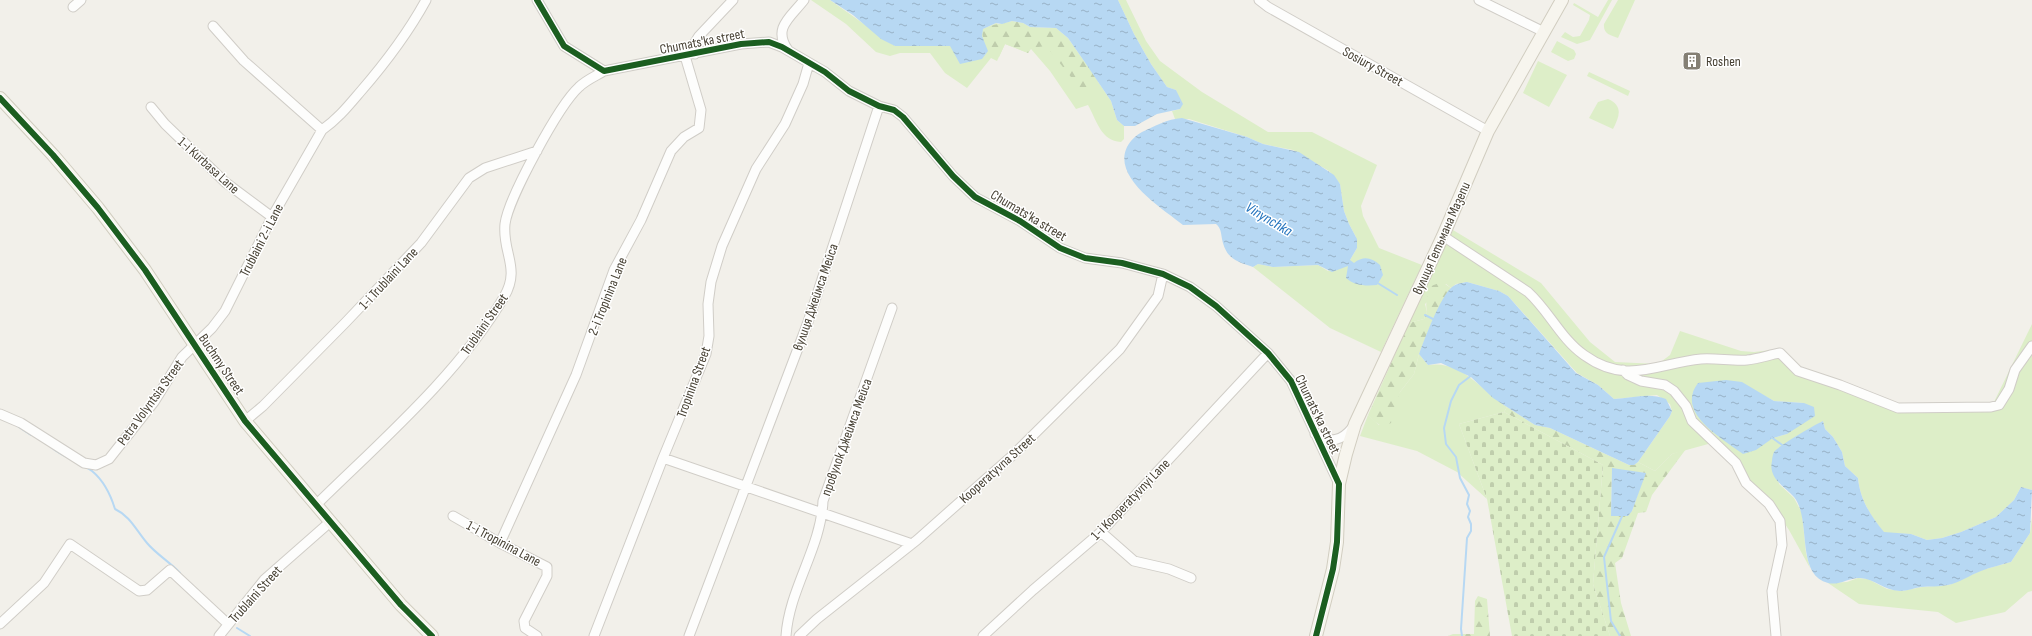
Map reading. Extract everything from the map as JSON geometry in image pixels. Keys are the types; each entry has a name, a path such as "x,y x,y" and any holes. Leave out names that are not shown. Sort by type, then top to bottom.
{"street":[{"path":"73,7 81,0"},
{"name":"Trublaini 2-i Lane","path":"195,345 212,328 225,311 272,217 322,130 335,121 386,61 414,23 426,0"},
{"path":"537,0 564,46 604,71"},
{"name":"Chumats'ka street","path":"695,54 694,44 699,36 733,0"},
{"path":"790,53 781,36 782,26 804,0"},
{"name":"Sosiury Street","path":"1259,0 1268,7 1488,131"},
{"path":"1479,0 1544,32"},
{"name":"вулиця Гетьмана Мазепи","path":"1339,484 1355,424 1443,236 1488,131 1562,0"},
{"path":"213,26 244,61 322,130"},
{"name":"Chumats'ka street","path":"604,71 741,44 769,42 782,47 825,72 849,91 879,106 894,110 903,117 953,176 975,197 1020,221 1060,248 1085,258 1122,263 1163,274 1190,287 1216,306 1268,353 1291,381 1339,484 1338,542 1316,636"},
{"name":"2-i Tropinina Lane","path":"500,543 576,375 614,270 641,220 671,151 684,137 699,128 701,110 685,56"},
{"name":"Tropinina Street","path":"594,636 663,458 706,354 709,336 708,304 711,282 722,246 756,169 785,124 803,84 809,63"},
{"name":"Trublaini Street","path":"316,505 429,394 475,339 504,298 510,285 512,269 505,236 507,214 537,150 556,117 579,86 604,71"},
{"name":"Buchmy Street","path":"0,98 53,155 98,208 145,270 245,421 401,605 432,636"},
{"name":"вулиця Джеймса Мейса","path":"689,636 744,486 808,322 879,106"},
{"name":"1-i Kurbasa Lane","path":"151,107 165,124 225,182 272,217"},
{"name":"1-i Trublaini Lane","path":"245,421 263,406 340,329 421,243 469,178 485,168 537,150"},
{"path":"1443,236 1528,292 1540,303 1568,340 1584,355 1607,367 1623,370 1647,371 1701,359 1747,360 1780,353 1798,371 1840,385 1898,408 1991,407 1999,405 2009,389 2015,370 2032,346"},
{"name":"Kooperatyvna Street","path":"799,636 817,619 912,544 1013,455 1120,349 1158,296 1163,274"},
{"name":"провулок Джеймса Мейса","path":"786,636 794,600 821,523 822,501 892,308"},
{"name":"Petra Volyntsia Street","path":"0,414 21,423 84,463 96,464 108,459 154,402 182,357 195,345"},
{"name":"1-i Kooperatyvnyi Lane","path":"983,636 1033,590 1101,532 1268,353"},
{"path":"1623,370 1628,375 1641,381 1665,385 1674,391 1686,406 1692,421 1736,464 1746,483 1769,504 1780,521 1782,545 1772,591 1776,636"},
{"path":"1315,434 1326,440 1336,440 1347,435 1355,424"},
{"path":"663,458 912,544"},
{"name":"1-i Tropinina Lane","path":"453,516 500,543 547,566 547,576 524,621 525,628 537,636"},
{"name":"Trublaini Street","path":"219,636 264,580 330,522"},
{"path":"1101,532 1134,561 1169,569 1191,578"},
{"path":"0,624 44,583 70,544 139,591 147,590 170,570 228,624"}],"green space":[{"path":"811,0 830,0 895,46 951,46 996,23 1084,61 1111,101 1117,120 1124,126 1124,139 1121,142 1114,141 1104,134 1088,105 1076,109 1050,71 1031,49 1028,53 1005,44 997,61 991,58 967,88 945,73 930,53 900,53 890,56 876,52 846,24"},
{"path":"1118,0 1126,0 1146,41 1160,61 1202,92 1268,132 1312,132 1377,165 1361,206 1363,216 1379,248 1422,265 1381,352 1330,328 1253,267 1258,264 1273,267 1318,265 1328,271 1350,260 1357,248 1356,237 1344,211 1340,184 1329,171 1293,150 1263,144 1247,137 1189,119 1175,119 1172,111 1180,109 1176,90 1167,87 1151,64 1134,34"},
{"path":"1608,0 1612,0 1590,40 1577,44 1561,37 1565,32 1573,37 1580,36 1589,20 1590,15 1573,5 1574,3 1598,17"},
{"path":"1618,0 1635,0 1618,38 1606,32 1604,24"},
{"path":"1012,21 1023,23 1030,27 1056,28 1068,38 1098,81 1093,91 1079,87 1046,46 1031,48 1028,53 1005,44 999,57 991,52 984,42 983,29"},
{"path":"1557,41 1574,50 1576,54 1574,59 1568,61 1551,52"},
{"path":"1538,61 1567,75 1549,107 1523,93"},
{"path":"1589,72 1630,91 1628,96 1587,76"},
{"path":"1608,99 1616,105 1619,112 1613,129 1589,118 1598,102"},
{"path":"1453,230 1541,283 1590,342 1615,362 1658,364 1670,355 1680,331 1741,351 1754,352 1781,349 1800,367 1898,404 1994,402 2032,324 2032,490 2021,487 2014,500 1996,517 1961,532 1942,538 1927,540 1911,534 1884,533 1864,501 1858,478 1845,466 1842,452 1833,437 1825,429 1823,421 1774,452 1779,484 1794,498 1802,513 1806,553 1810,568 1789,530 1771,503 1748,481 1719,441 1672,454 1655,471 1638,462 1670,416 1672,411 1670,404 1657,395 1614,399 1598,385 1577,373 1508,296 1499,291 1467,282 1456,284 1451,288 1446,284 1425,304 1427,312 1424,319 1409,323","holes":["1759,393 1774,401 1804,403 1787,434 1773,438"]},
{"path":"1442,282 1451,288 1433,319 1419,354 1414,374 1400,392 1391,423 1387,425 1378,424 1368,415 1409,323 1424,319 1427,312 1426,305 1428,293 1431,286"},
{"path":"1419,354 1428,365 1451,367 1461,372 1507,407 1504,412 1459,424 1487,499 1457,472 1417,451 1360,436 1368,415 1379,425 1400,392 1414,374"},
{"path":"1507,407 1535,425 1550,428 1629,465 1634,465 1638,462 1655,471 1672,454 1686,449 1652,495 1646,512 1638,513 1622,558 1615,563 1621,603 1631,636 1610,636 1593,584 1603,465 1504,412","holes":["1612,469 1645,473 1632,511 1611,515"]},
{"path":"1504,412 1603,465 1593,584 1610,636 1512,636 1487,499 1459,424"},
{"path":"2032,517 2032,591 2028,592 2005,612 1956,623 1938,612 1859,604 1828,583 1847,582 1858,578 1868,579 1887,589 1902,591 1922,587 1949,585 1982,570 2011,562 2030,533"},
{"path":"1478,596 1487,599 1490,636 1448,636 1453,634 1474,634 1475,601"}],"water":[{"path":"830,0 1118,0 1134,34 1151,64 1167,87 1176,90 1183,104 1180,109 1157,114 1135,126 1124,126 1117,120 1111,101 1084,61 1068,38 1056,28 1030,27 1023,23 1012,21 1002,24 996,23 983,29 982,36 988,51 982,59 960,64 950,46 895,46 881,39 853,15"},
{"path":"1182,118 1247,137 1263,144 1299,152 1334,175 1340,184 1344,211 1357,239 1357,248 1350,260 1354,263 1361,259 1367,258 1380,265 1383,275 1377,285 1361,285 1349,281 1346,278 1348,266 1332,272 1318,265 1273,267 1258,264 1253,267 1236,261 1226,251 1220,229 1216,224 1183,225 1142,192 1133,181 1127,170 1124,159 1127,147 1133,138 1142,132 1166,121"},
{"path":"1467,282 1499,291 1508,296 1576,373 1598,385 1614,399 1653,396 1666,399 1672,411 1670,416 1638,462 1634,465 1629,465 1550,428 1535,425 1493,398 1471,377 1441,363 1428,365 1419,354 1438,308 1447,292 1452,287"},
{"path":"1726,380 1742,382 1774,401 1804,403 1814,407 1815,416 1787,434 1773,438 1756,450 1743,454 1704,424 1692,404 1692,394 1698,383"},
{"path":"1823,421 1825,429 1833,437 1842,452 1845,466 1858,478 1864,501 1884,532 1911,534 1927,540 1942,538 1961,532 1996,517 2014,500 2021,487 2032,490 2030,533 2011,562 1985,570 1948,585 1921,587 1900,591 1889,589 1870,580 1860,578 1832,584 1818,578 1811,569 1807,558 1799,507 1794,497 1775,477 1771,467 1774,452 1783,444"},
{"path":"1612,468 1646,473 1632,511 1628,516 1611,516"}],"waterway":[{"name":"Vinynchka","path":"1376,282 1397,295"},
{"path":"1425,315 1435,320"},
{"path":"1462,636 1461,629 1467,538 1471,531 1471,524 1468,517 1470,511 1467,504 1469,495 1460,478 1456,457 1446,444 1444,428 1451,401 1459,385 1472,375"},
{"path":"16,425 31,435"},
{"path":"1771,437 1785,447"},
{"path":"51,447 92,471 106,488 115,509 125,515 151,547 180,573"},
{"path":"1620,636 1611,621 1604,557 1623,514"},
{"path":"237,628 250,636"}],"cycle path":[{"path":"537,0 564,46 604,71 741,44 769,42 782,47 825,72 849,91 879,106 894,110 903,117 953,176 975,197 1020,221 1060,248 1085,258 1122,263 1163,274 1190,287 1216,306 1268,353 1291,381 1339,484 1337,542 1333,569 1316,636"},
{"path":"0,98 53,155 98,208 145,270 245,421 401,605 432,636"}],"place":[{"name":"Roshen","path":"1692,61"}]}
